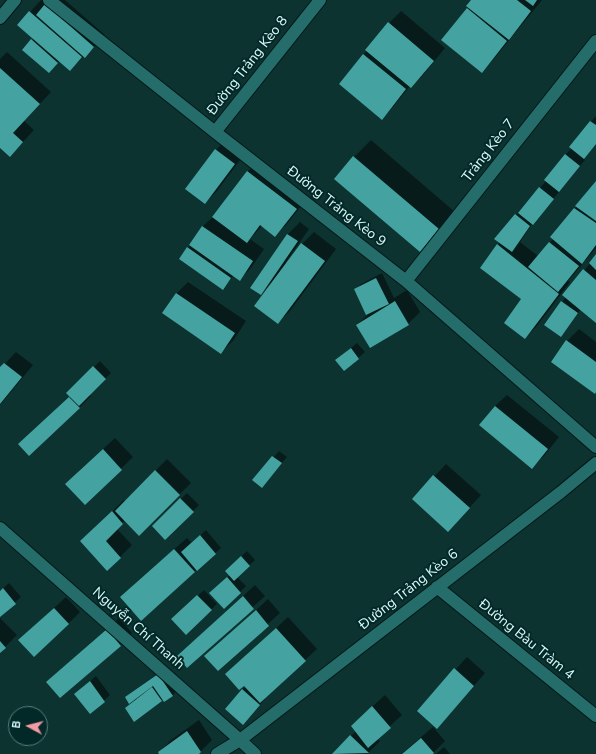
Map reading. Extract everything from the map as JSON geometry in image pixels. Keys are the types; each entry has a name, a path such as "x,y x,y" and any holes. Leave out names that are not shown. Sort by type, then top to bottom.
{"street":[{"path":"0,18 15,0"},
{"name":"Đường Trảng Kèo 9","path":"49,0 406,281 596,447"},
{"name":"Đường Trảng Kèo 8","path":"215,132 320,0"},
{"name":"Trảng Kèo 7","path":"406,281 596,41"},
{"name":"Đường Trảng Kèo 6","path":"217,754 240,740 596,463"},
{"name":"Nguyễn Chí Thanh","path":"0,528 255,754"},
{"name":"Đường Bàu Tràm 4","path":"437,587 596,716"}],"building":[{"path":"471,0 517,0 531,11 509,40 466,6"},
{"path":"525,0 537,0 533,6"},
{"path":"45,4 94,47 85,58 36,15"},
{"path":"467,8 507,41 482,73 441,40"},
{"path":"29,11 82,57 70,71 17,25"},
{"path":"388,22 434,61 411,88 365,50"},
{"path":"31,39 58,63 49,73 22,50"},
{"path":"363,54 406,89 382,120 339,84"},
{"path":"0,68 40,104 13,133 23,142 10,157 0,148"},
{"path":"590,121 596,125 596,144 584,159 569,147"},
{"path":"215,149 235,164 205,204 185,189"},
{"path":"565,154 580,166 559,192 544,180"},
{"path":"353,156 439,229 420,252 334,179"},
{"path":"247,171 297,209 275,237 260,225 247,243 212,217"},
{"path":"596,181 596,221 575,206"},
{"path":"539,187 554,199 533,225 518,213"},
{"path":"574,208 596,223 596,245 582,264 550,237"},
{"path":"515,214 530,226 512,252 494,239"},
{"path":"202,226 253,261 240,281 189,245"},
{"path":"287,234 298,241 261,295 250,288"},
{"path":"549,242 579,266 558,292 528,267"},
{"path":"301,243 325,261 278,324 254,306"},
{"path":"497,244 559,294 525,339 504,323 521,299 480,268"},
{"path":"187,247 231,278 223,290 179,259"},
{"path":"596,254 596,270 589,263"},
{"path":"583,269 596,280 596,323 562,295"},
{"path":"376,278 389,304 366,315 354,289"},
{"path":"176,293 235,333 221,354 162,313"},
{"path":"395,301 409,325 370,348 356,325"},
{"path":"561,301 578,313 561,337 544,325"},
{"path":"566,340 596,362 595,394 551,362"},
{"path":"351,348 359,359 344,371 335,360"},
{"path":"4,363 22,377 0,404 0,367"},
{"path":"93,366 106,379 79,406 66,393"},
{"path":"69,397 80,408 29,456 18,444"},
{"path":"495,406 548,449 532,469 479,425"},
{"path":"103,449 122,470 85,505 65,484"},
{"path":"272,456 282,463 262,488 252,480"},
{"path":"155,470 180,495 139,536 115,511"},
{"path":"433,475 470,508 448,532 412,499"},
{"path":"180,498 194,512 165,540 152,526"},
{"path":"112,511 123,524 106,541 121,558 107,571 80,541"},
{"path":"200,535 216,554 197,571 181,552"},
{"path":"174,549 195,572 141,621 120,597"},
{"path":"241,556 250,566 234,581 225,571"},
{"path":"227,577 241,593 224,609 209,593"},
{"path":"3,588 16,604 0,617 0,591"},
{"path":"197,595 212,610 186,635 171,619"},
{"path":"243,596 254,609 187,668 177,656"},
{"path":"54,608 69,624 34,657 18,640"},
{"path":"256,610 269,626 218,671 204,656"},
{"path":"276,628 306,661 260,703 244,686 239,690 225,674"},
{"path":"107,629 121,646 60,698 46,682"},
{"path":"0,641 6,648 0,653"},
{"path":"454,668 474,686 437,729 417,711"},
{"path":"158,674 173,696 164,702 153,686 129,704 125,697"},
{"path":"90,681 105,702 90,714 74,694"},
{"path":"152,687 162,701 134,722 125,708"},
{"path":"242,689 260,705 243,725 225,709"},
{"path":"372,706 391,728 368,748 351,726"},
{"path":"187,731 201,752 199,754 159,754 158,752"},
{"path":"350,735 369,753 332,754"},
{"path":"421,738 434,753 433,754 402,754"}]}
